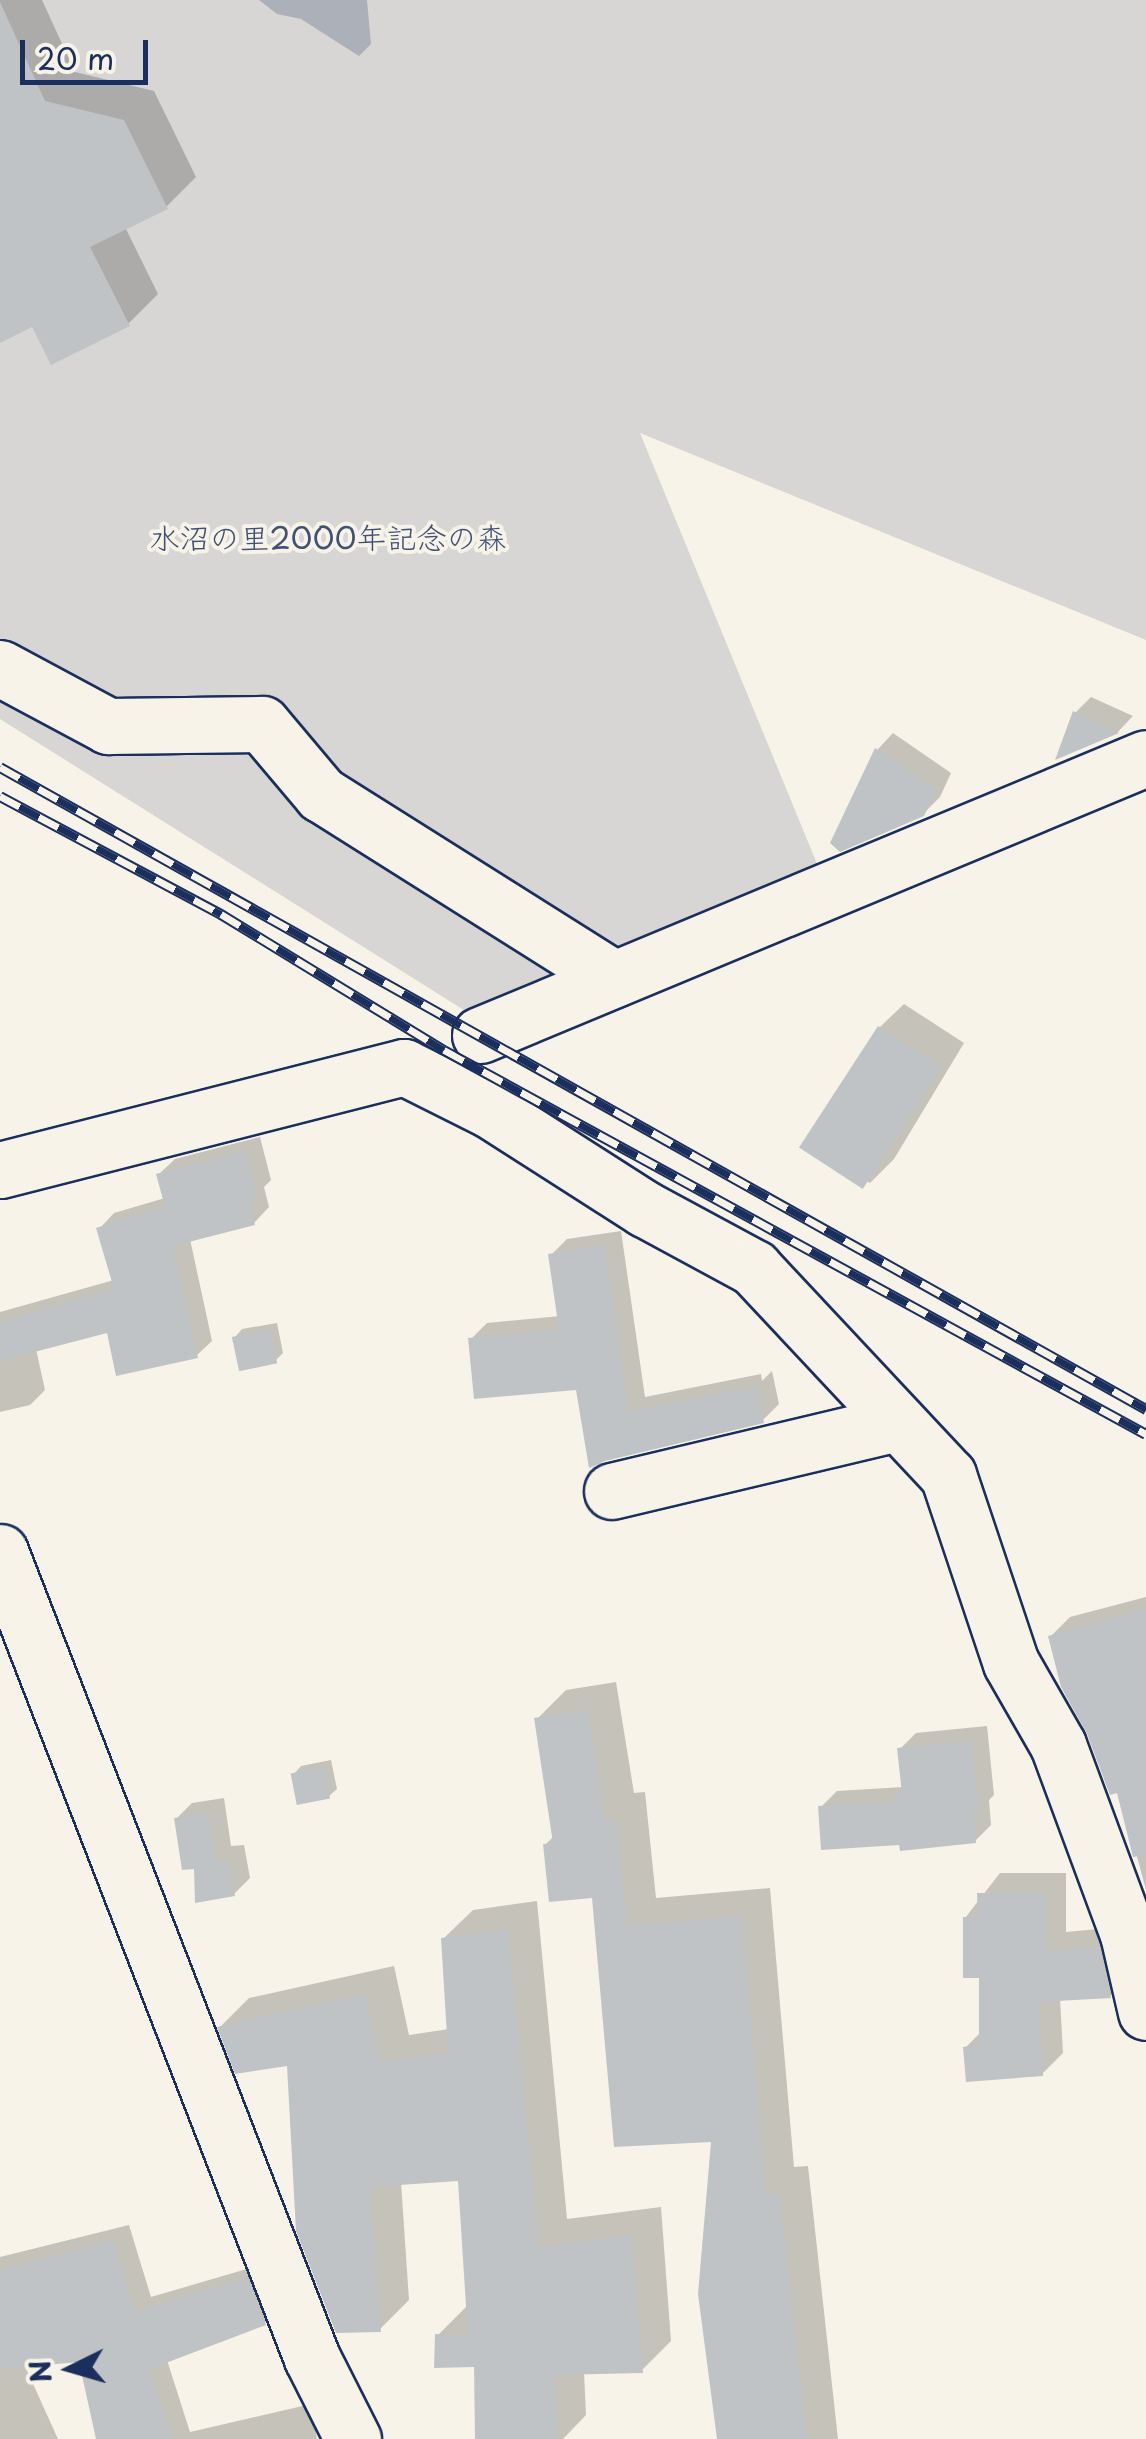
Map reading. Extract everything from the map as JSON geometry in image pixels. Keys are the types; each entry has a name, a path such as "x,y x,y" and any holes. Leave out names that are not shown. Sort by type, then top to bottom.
{"street":[{"path":"0,668 108,726 262,724 321,794 615,979"},
{"path":"480,1035 1146,758"},
{"path":"0,1170 404,1066 490,1110 645,1210 754,1268 948,1475 1010,1663 1058,1745 1128,1934 1146,2012"},
{"path":"612,1491 898,1423"},
{"path":"0,1552 312,2358 353,2439"}],"green space":[{"name":"水沼の里2000年記念の森","path":"0,0 1146,0 1146,640 640,433 827,888 483,1022 0,719"}],"shaded area":[{"path":"259,0 367,0 371,44 359,56 301,19 277,14"}],"building":[{"path":"0,2 45,101 124,120 168,209 90,247 130,326 51,365 32,327 0,343"},
{"path":"1073,711 1119,733 1055,760"},
{"path":"875,748 937,789 924,816 840,852 830,843"},
{"path":"878,1026 942,1067 863,1189 799,1148"},
{"path":"245,1151 257,1198 249,1200 255,1225 173,1246 198,1358 116,1376 107,1333 0,1361 0,1322 114,1289 96,1228 165,1207 156,1174"},
{"path":"605,1245 629,1412 746,1388 746,1393 756,1383 764,1423 589,1468 576,1390 474,1399 468,1338 559,1330 548,1254"},
{"path":"270,1329 277,1363 239,1371 232,1337"},
{"path":"1146,1609 1146,1855 1133,1857 1117,1793 1110,1795 1087,1734 1061,1687 1048,1636"},
{"path":"588,1710 605,1821 617,1820 627,1926 742,1916 766,2195 780,2194 807,2439 717,2439 698,2294 711,2142 614,2147 592,1898 549,1902 543,1844 553,1843 534,1718"},
{"path":"972,1741 979,1814 974,1814 976,1843 900,1851 899,1845 821,1850 818,1806 895,1802 894,1794 902,1794 897,1748"},
{"path":"324,1767 330,1798 297,1805 291,1773"},
{"path":"208,1813 216,1861 228,1860 235,1896 195,1903 194,1869 182,1870 174,1818"},
{"path":"977,1893 1046,1893 1046,1951 1099,1947 1111,1998 1039,2002 1043,2076 966,2082 963,2047 979,2045 979,1978 963,1978 963,1917 978,1917"},
{"path":"508,1929 539,2247 632,2235 643,2373 555,2375 558,2439 475,2439 474,2367 434,2368 435,2334 468,2337 458,2181 370,2187 381,2332 336,2333 296,2231 287,2066 235,2074 217,2027 365,1994 380,2063 448,2052 441,1938"},
{"path":"113,2240 135,2311 248,2278 266,2325 150,2369 172,2439 96,2439 79,2362 0,2369 0,2271"}],"railway":[{"path":"0,767 1146,1409"},
{"path":"0,796 221,914 444,1050 1146,1434"}]}
